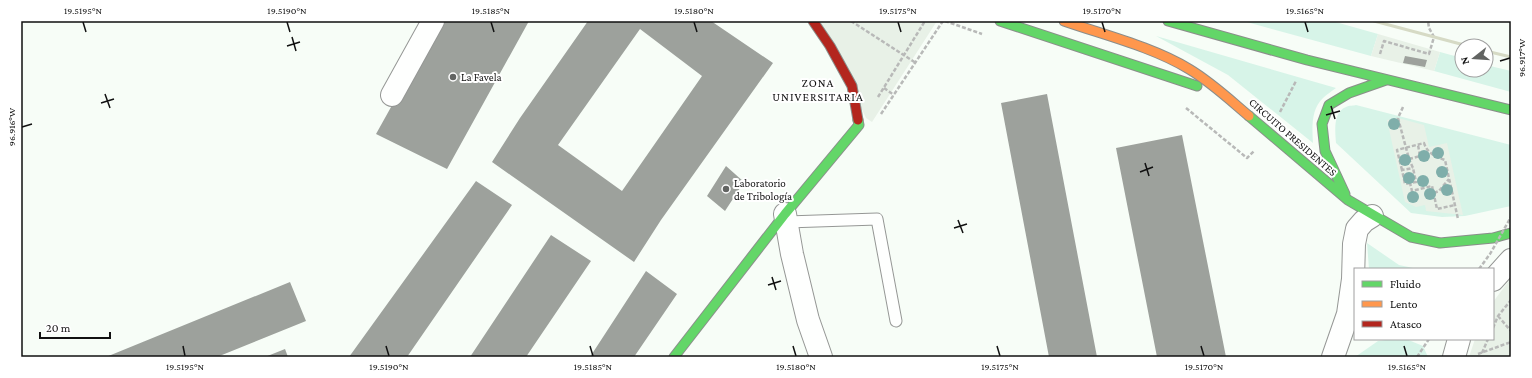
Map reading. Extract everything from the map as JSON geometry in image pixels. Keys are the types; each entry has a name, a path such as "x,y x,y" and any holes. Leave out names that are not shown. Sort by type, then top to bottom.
{"main road":[{"path":"674,357 859,125 852,86 830,46 813,21"},
{"path":"1000,21 1227,97"},
{"name":"CIRCUITO PRESIDENTES","path":"1064,21 1151,52 1189,69 1227,97 1270,132 1348,200 1372,216 1411,237 1440,243 1493,238 1511,233"},
{"path":"1168,21 1192,24 1263,49 1511,110"},
{"path":"1348,200 1325,150 1322,124 1329,105 1349,93 1386,80"}],"street":[{"path":"392,95 433,21"},
{"path":"1333,355 1348,314 1353,279 1354,244 1357,229 1364,220 1372,216"},
{"path":"786,218 792,254 808,320 821,357"},
{"path":"1494,279 1511,260"},
{"path":"1333,355 1354,335"}],"lane":[{"path":"786,218 877,219 896,321"}],"path":[{"path":"851,21 916,62"},
{"path":"892,75 925,21"},
{"path":"881,115 943,21"},
{"path":"1379,58 1384,41 1429,54 1434,37 1429,28 1428,21"},
{"path":"1270,132 1307,60"},
{"path":"884,88 894,95"},
{"path":"1401,130 1406,148 1409,159 1413,168 1416,182 1405,184 1397,150 1406,148 1418,145 1424,143 1426,149 1431,154 1445,160 1456,209"},
{"path":"1409,159 1420,156 1418,145"},
{"path":"1402,170 1413,168"},
{"path":"1434,193 1439,191 1449,179"},
{"path":"1410,183 1412,191 1432,186 1437,208 1455,205"},
{"path":"1480,268 1490,254 1511,217"},
{"path":"1494,326 1498,316 1511,300"},
{"path":"1498,316 1511,331"},
{"path":"1416,357 1428,340"},
{"path":"1481,353 1488,340"},
{"path":"1475,355 1511,342"}],"green space":[{"path":"1243,21 1332,21 1378,34 1371,56"},
{"path":"1156,36 1336,88 1319,102 1316,108 1313,119 1313,143 1228,75"},
{"path":"1440,52 1454,56 1454,76 1434,71"},
{"path":"1494,67 1511,71 1511,92 1460,78 1494,78"},
{"path":"1356,105 1511,145 1511,206 1465,216 1442,217 1411,213 1336,143 1336,122 1339,113 1347,106"},
{"path":"1367,243 1399,265 1413,268 1369,268"},
{"path":"1408,340 1423,346 1428,357 1355,357 1378,341"}],"shaded area":[{"path":"820,21 937,21 872,122 866,118"},
{"path":"1378,34 1440,52 1434,71 1371,56"},
{"path":"1398,118 1424,125 1429,147 1447,143 1463,215 1426,211 1425,205 1416,207 1405,202 1387,120"},
{"path":"1511,278 1511,357 1469,357 1475,340 1494,340 1494,301"}],"building":[{"name":"La Favela","path":"439,21 529,21 447,169 376,134"},
{"path":"588,21 711,21 773,63 661,220 634,262 492,162 520,118","holes":["640,29 702,76 622,191 558,145"]},
{"path":"1405,56 1427,60 1425,67 1403,63"},
{"path":"1047,94 1097,357 1049,357 1001,103"},
{"path":"1182,135 1226,357 1157,357 1116,148"},
{"name":"Laboratorio de Tribología","path":"726,166 744,182 725,211 707,196"},
{"path":"476,181 512,205 407,357 349,357"},
{"path":"551,235 591,261 526,357 470,357"},
{"path":"646,271 677,294 634,357 590,357"},
{"path":"290,282 306,321 217,357 106,357"},
{"path":"285,349 288,357 265,357"}],"railway":[{"path":"1374,21 1454,42"},
{"path":"1494,53 1511,57"}],"traffic: fast":[{"path":"1000,21 1197,86"},
{"path":"1168,21 1307,60 1511,110"},
{"path":"1345,194 1325,151 1322,124 1329,105 1349,93 1386,80"},
{"path":"1249,116 1348,200 1411,237 1440,243 1493,238 1511,233"},
{"path":"674,357 785,214 859,125 858,120"}],"traffic: slow":[{"path":"1064,21 1128,42 1175,61 1220,91 1249,116"}],"traffic: jam":[{"path":"813,21 830,46 852,86 858,120"}],"place":[{"name":"La Favela","path":"453,77"},
{"name":"Laboratorio de Tribología","path":"726,189"}],"district":[{"name":"ZONA UNIVERSITARIA","path":"818,90"}]}
